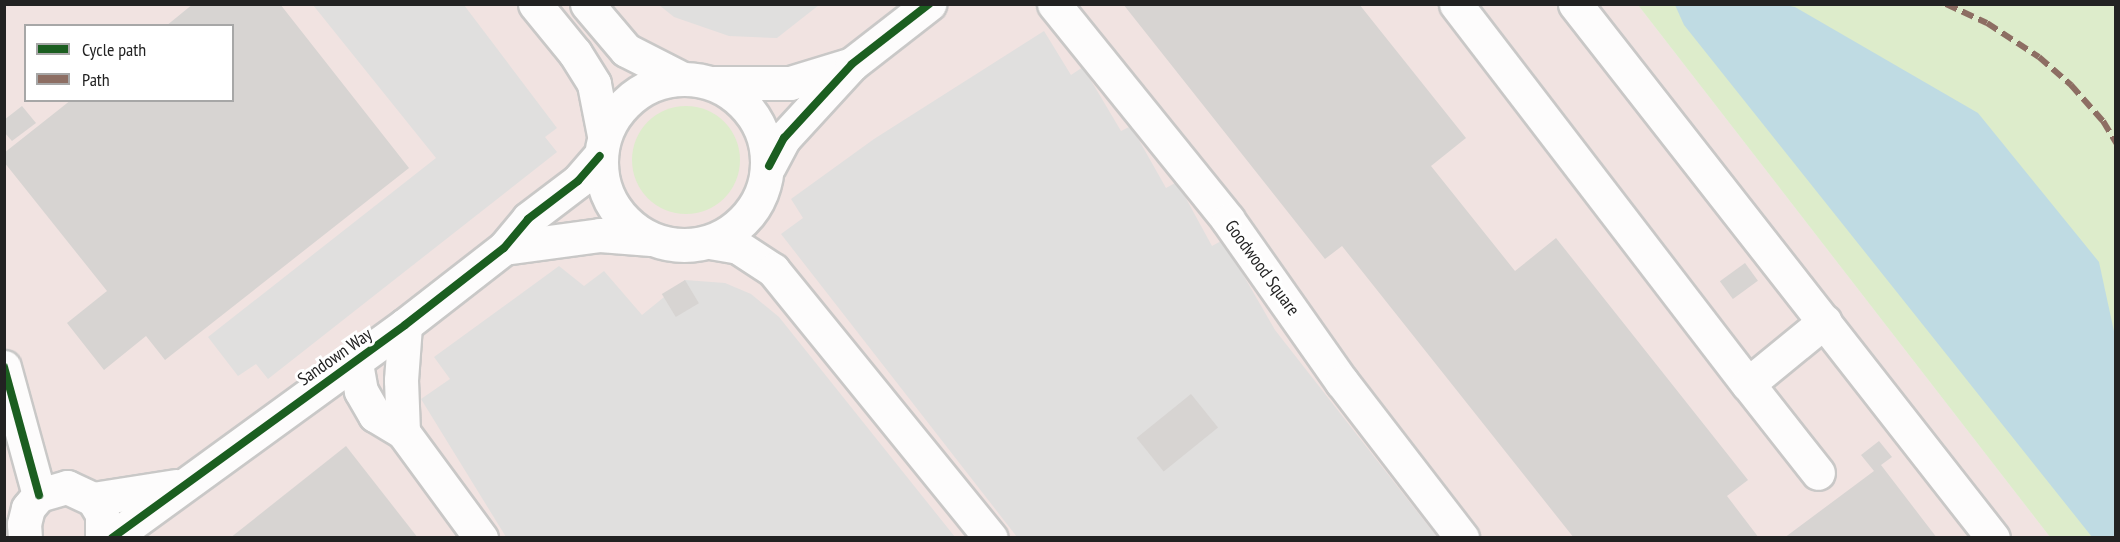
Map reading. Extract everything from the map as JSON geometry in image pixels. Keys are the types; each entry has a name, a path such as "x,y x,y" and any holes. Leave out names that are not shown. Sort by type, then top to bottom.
{"street":[{"path":"535,4 576,52 594,84 605,190 623,220 651,239"},
{"path":"587,4 626,50 681,78"},
{"path":"710,243 736,228 756,206 768,166 784,138 852,64 929,4"},
{"name":"Goodwood Square","path":"1054,4 1228,220 1342,382 1462,537"},
{"path":"1456,4 1818,473"},
{"path":"1575,4 1993,537"},
{"path":"602,146 616,112 634,95 656,82 681,78 714,83 790,82 852,64"},
{"path":"714,83 741,100 760,126 768,166"},
{"name":"Sandown Way","path":"112,537 356,363 504,248 528,219 578,181 602,146"},
{"path":"504,248 600,235 651,239 680,246 710,243 738,247 758,258 800,301 991,537"},
{"path":"1748,384 1825,321"},
{"path":"403,432 401,380 405,325"},
{"path":"356,363 362,391 375,415 403,432 481,537"},
{"path":"4,367 39,495"},
{"path":"25,537 24,524 28,508 39,495 67,487 93,499 181,486"},
{"path":"93,499 102,514 102,537"}],"shaded area":[{"path":"4,5 1638,5 2050,537 5,537"},
{"path":"313,5 464,5 557,128 545,137 557,152 268,379 256,364 238,376 208,337 436,158"},
{"path":"659,5 819,5 777,38 729,36 674,17"},
{"path":"1044,31 1071,75 1083,67 1121,131 1131,126 1166,188 1177,182 1212,246 1223,240 1275,330 1437,537 1017,537 781,234 803,218 791,199 874,139"},
{"path":"559,266 584,286 604,271 642,315 685,280 725,283 751,294 779,317 955,537 506,537 421,399 450,379 434,357"}],"green space":[{"path":"1638,5 2115,5 2115,537 2050,537"},
{"path":"686,106 707,110 724,122 736,139 740,160 736,181 724,198 707,210 686,214 665,210 648,198 636,181 632,160 636,139 648,122 665,110"}],"water":[{"path":"1781,4 1795,7 1978,113 2099,262 2115,336 2115,537 2092,537 1684,25 1675,5"}],"building":[{"path":"193,4 280,4 409,168 165,360 146,336 104,370 67,323 107,291 4,162 4,153 68,102 234,102 234,24 168,24"},
{"path":"1123,4 1359,4 1466,138 1431,166 1515,271 1556,238 1748,480 1727,496 1759,538 1574,538 1342,246 1325,259"},
{"path":"22,106 36,123 12,141 4,132 4,120"},
{"path":"1745,263 1758,281 1733,299 1720,281"},
{"path":"685,280 699,303 676,317 662,294"},
{"path":"1191,394 1218,427 1164,471 1137,438"},
{"path":"1879,441 1892,457 1881,465 1937,538 1784,538 1874,471 1861,455"},
{"path":"346,446 418,538 230,538"}],"marked path":[{"path":"1946,4 1987,23 2039,57 2071,85 2103,121 2116,143"}],"cycle path":[{"path":"769,166 784,138 852,64 929,4"},
{"path":"112,538 405,325 504,248 528,219 578,181 600,156"},
{"path":"4,367 39,495"}]}
